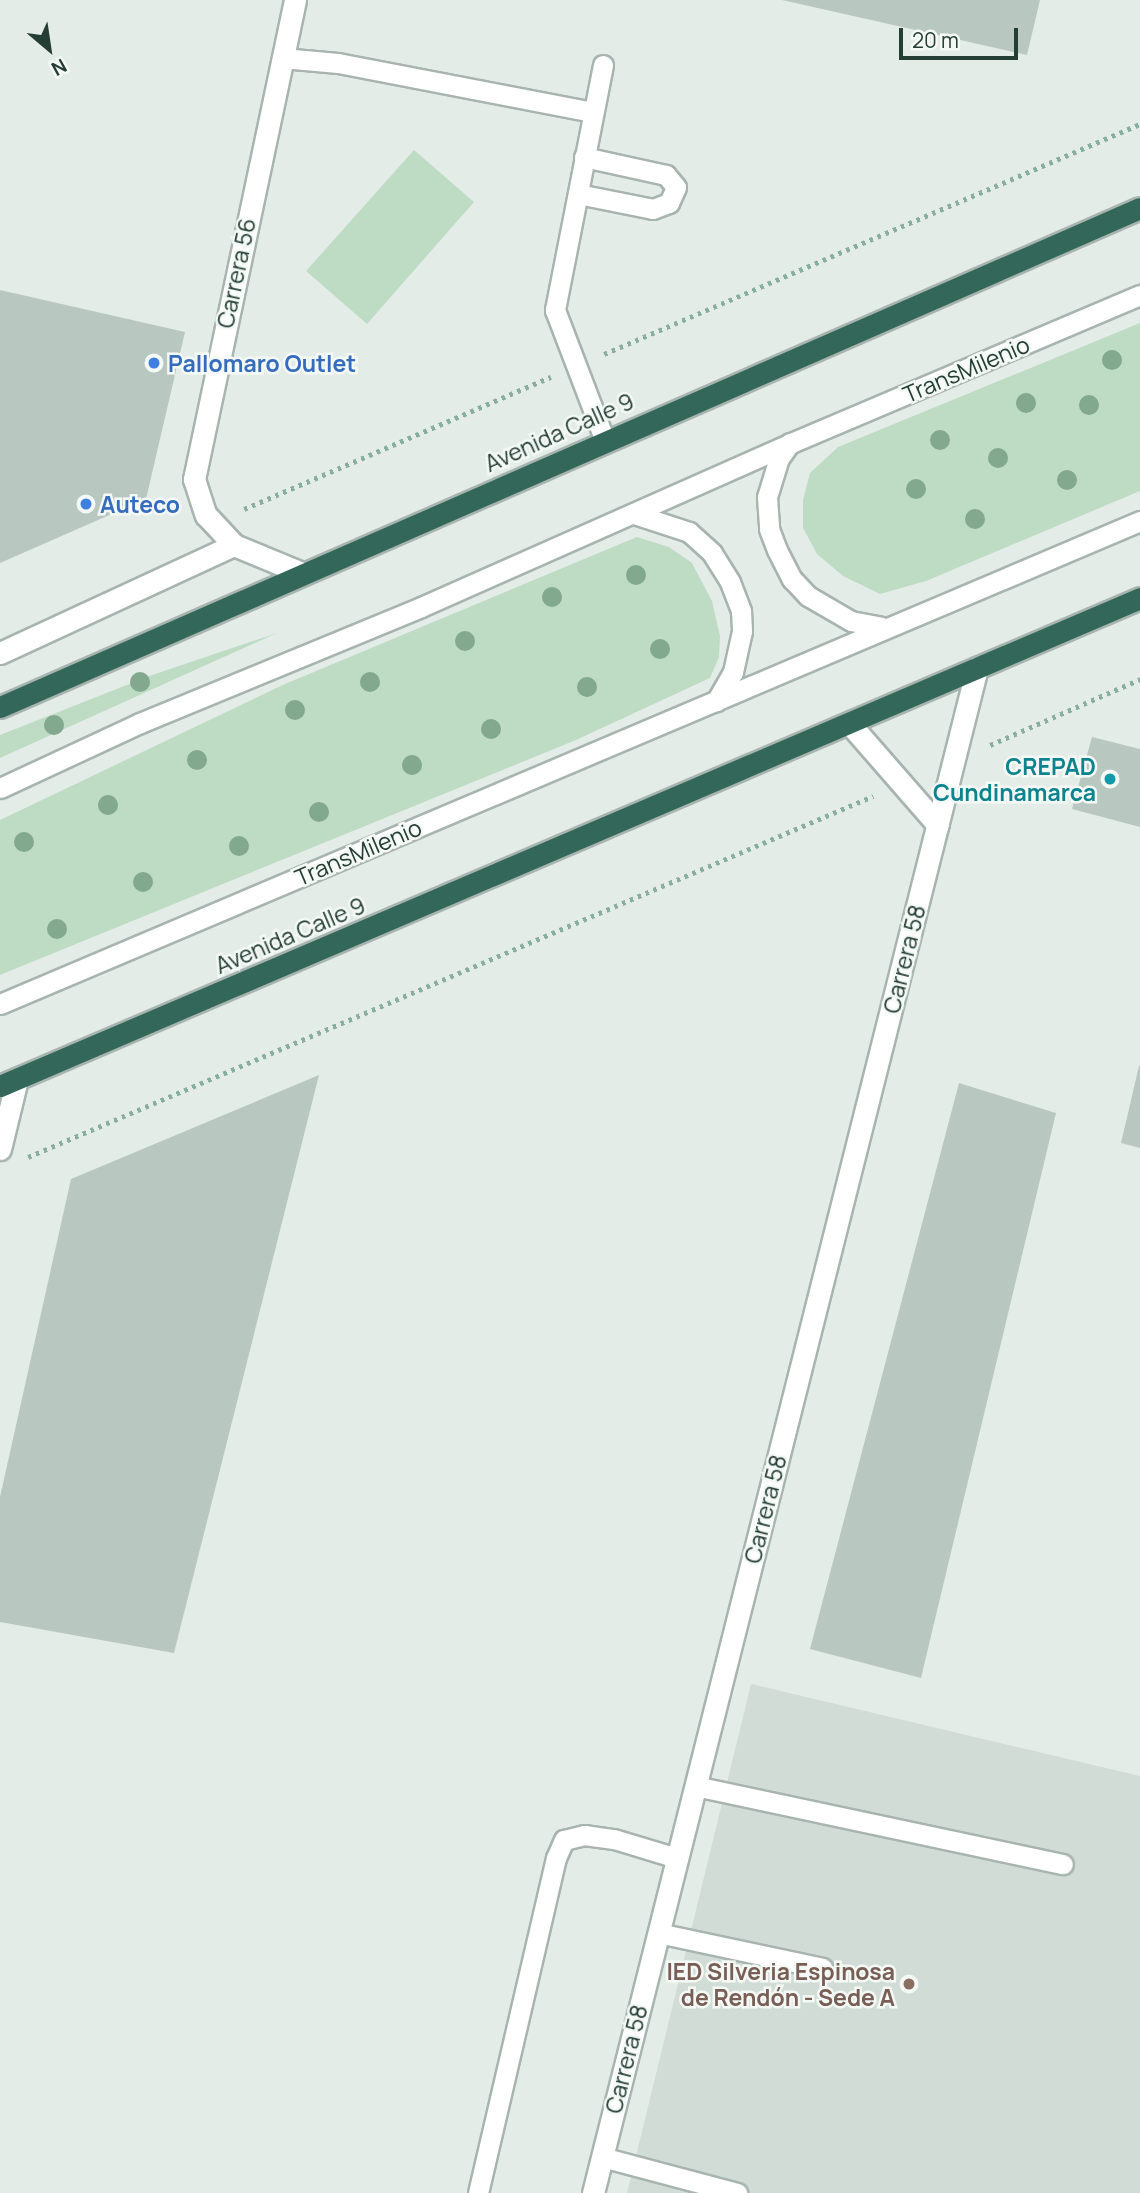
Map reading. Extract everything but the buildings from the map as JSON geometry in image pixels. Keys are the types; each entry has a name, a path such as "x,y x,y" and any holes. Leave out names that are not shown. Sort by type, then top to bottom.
{"highway":[{"name":"Avenida Calle 9","path":"0,707 1140,208"},
{"name":"Avenida Calle 9","path":"8,1082 1140,598"}],"street":[{"name":"Carrera 56","path":"295,0 194,479 206,514 234,545 302,573"},
{"path":"0,653 234,545"},
{"name":"Carrera 58","path":"593,2193 977,668"},
{"path":"849,723 938,825"},
{"path":"0,1149 8,1082"}],"lane":[{"path":"282,58 338,63 593,112"},
{"path":"603,65 555,310 605,441"},
{"path":"578,194 653,209 669,203 676,187 666,175 584,157"},
{"name":"TransMilenio","path":"0,788 139,723 634,514 791,443 1140,295"},
{"path":"791,443 779,458 767,497 769,528 777,550 792,579 808,596 851,621 881,627"},
{"path":"634,514 689,532 712,553 730,582 741,611 742,631 733,673 716,701"},
{"name":"TransMilenio","path":"0,1004 716,701 881,627 1140,521"},
{"path":"695,1786 1063,1864"},
{"path":"478,2193 556,1858 564,1840 584,1835 614,1839 677,1858"},
{"path":"658,1933 822,1968"},
{"path":"601,2157 737,2193"}],"path":[{"path":"247,508 1140,124"},
{"path":"1003,739 1140,679"},
{"path":"33,1155 866,798"}],"shaded area":[{"name":"IED Silveria Espinosa de Rendón - Sede A","path":"751,1684 1140,1776 1140,2193 627,2193"}],"green space":[{"path":"414,150 474,202 367,324 306,271"},
{"path":"1140,323 1140,491 926,581 880,594 843,576 817,554 803,528 803,500 810,473 838,447"},
{"path":"637,537 669,547 692,563 712,601 720,636 719,657 710,678 576,740 0,975 0,820 285,684"},
{"path":"277,633 0,758 0,735 152,675"}],"place":[{"name":"Pallomaro Outlet","path":"154,363"},
{"name":"Auteco","path":"86,504"},
{"name":"CREPAD Cundinamarca","path":"1110,779"},
{"name":"IED Silveria Espinosa de Rendón - Sede A","path":"909,1984"}]}
